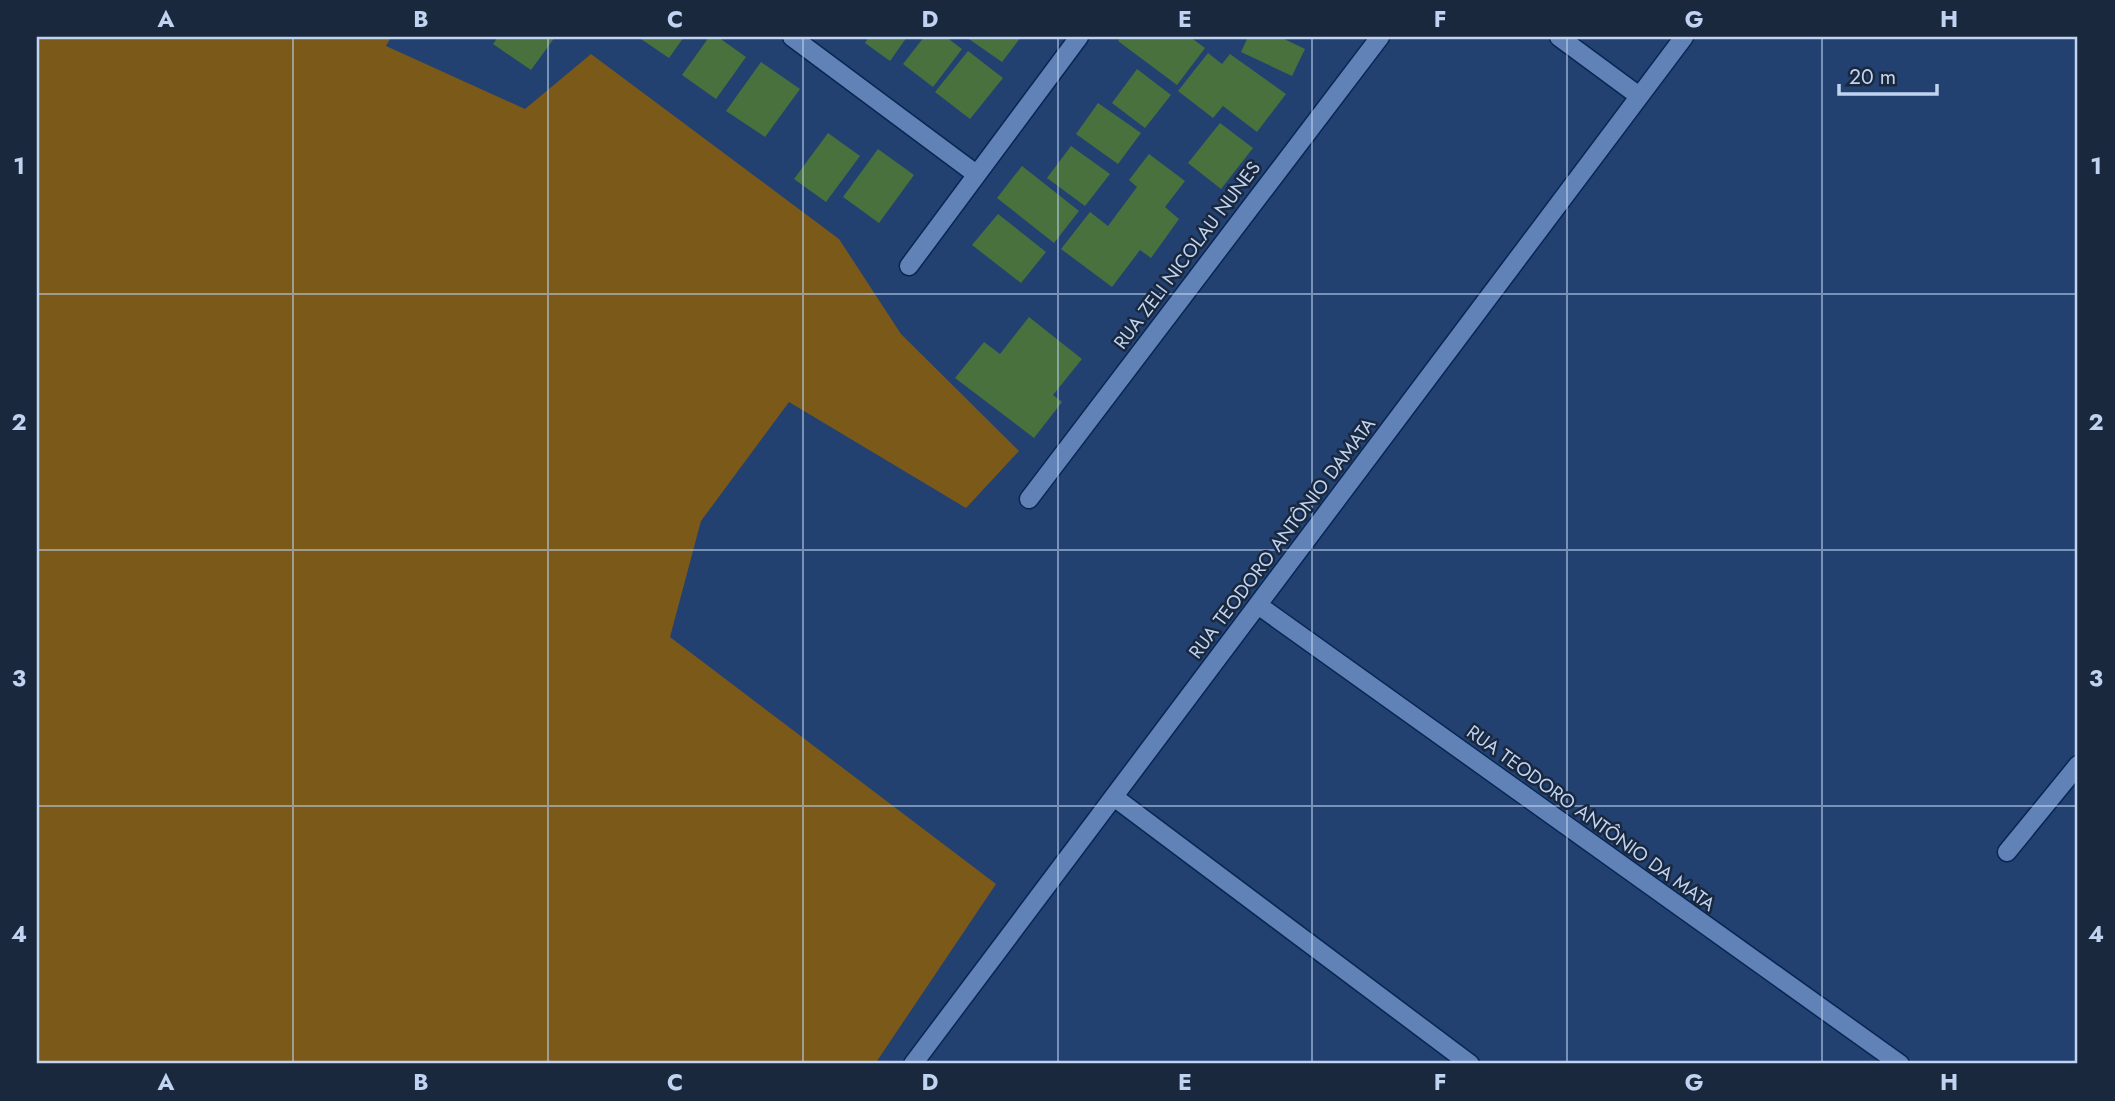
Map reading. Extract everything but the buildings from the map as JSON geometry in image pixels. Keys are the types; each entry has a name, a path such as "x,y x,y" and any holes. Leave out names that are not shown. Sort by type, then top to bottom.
{"street":[{"path":"792,37 976,174"},
{"path":"909,266 1079,37"},
{"name":"RUA ZELI NICOLAU NUNES","path":"1029,499 1380,37"},
{"path":"1559,37 1639,96"},
{"name":"RUA TEODORO ANTÔNIO DAMATA","path":"913,1064 1684,37"},
{"name":"RUA TEODORO ANTÔNIO DA MATA","path":"1258,606 1900,1064"},
{"path":"2007,852 2078,765"},
{"path":"1114,797 1470,1064"}],"shaded area":[{"path":"37,37 391,37 386,46 525,109 591,54 839,239 901,334 1019,451 966,508 789,402 701,521 670,637 996,884 875,1064 37,1064"}]}
